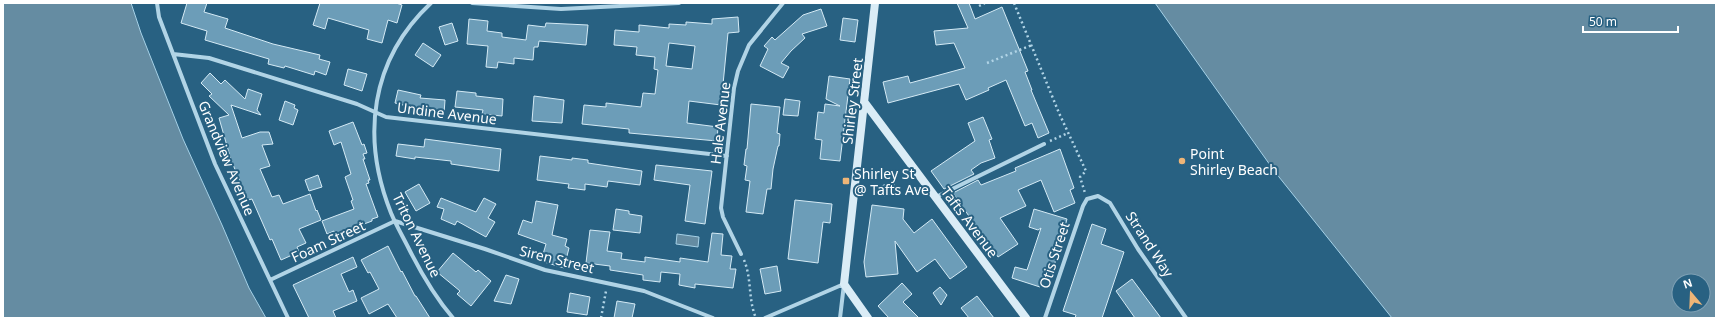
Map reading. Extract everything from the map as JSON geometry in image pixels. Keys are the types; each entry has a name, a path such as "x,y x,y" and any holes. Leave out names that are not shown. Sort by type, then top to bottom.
{"main road":[{"name":"Shirley Street","path":"844,284 875,3"},
{"name":"Tafts Avenue","path":"865,103 1026,318"},
{"path":"844,284 868,318"}],"street":[{"name":"Grandview Avenue","path":"157,3 159,17 215,164 288,318"},
{"name":"Triton Avenue","path":"430,3 410,24 391,54 380,84 374,112 375,144 378,170 384,192 395,221 426,281 453,318"},
{"path":"472,3 561,9 679,3"},
{"name":"Hale Avenue","path":"741,254 721,212 734,88 741,62 754,38 783,3"},
{"name":"Undine Avenue","path":"173,54 209,58 357,104 374,112 394,118 727,156"},
{"path":"935,197 1044,144"},
{"name":"Strand Way","path":"1088,200 1098,196 1110,203 1138,249 1186,318"},
{"name":"Otis Street","path":"1045,318 1078,219 1088,200"},
{"name":"Foam Street","path":"270,280 395,221"},
{"name":"Siren Street","path":"395,221 485,249 545,270 640,290 713,318"},
{"path":"765,318 844,284 840,318"}],"path":[{"path":"979,6 985,3"},
{"path":"1014,3 1068,133 1086,171 1080,177 1088,200"},
{"path":"987,63 1032,45"},
{"path":"1044,144 1068,133"},
{"path":"741,254 748,273 753,312 756,318"},
{"path":"601,318 606,290"}],"water":[{"path":"3,3 131,3 141,33 183,139 249,288 266,318 3,318"},
{"path":"1155,3 1716,3 1716,318 1392,318 1275,172"},
{"path":"677,234 699,237 698,247 676,244"}],"building":[{"path":"187,3 207,3 204,12 228,19 225,28 273,44 320,55 319,59 330,62 326,75 315,71 314,75 285,66 284,68 268,64 269,59 205,40 207,31 181,23"},
{"path":"320,3 396,3 402,5 397,23 388,20 382,43 367,39 369,30 328,18 325,29 313,25"},
{"path":"957,3 969,3 975,19 1002,7 1028,71 1025,72 1031,90 1049,133 1038,138 1032,123 1025,126 1006,80 988,88 989,90 966,100 959,84 888,103 883,82 908,76 910,83 965,68 954,43 936,45 934,31 968,28"},
{"path":"821,9 827,26 802,34 805,38 781,63 789,67 783,78 760,66 768,49 764,46 772,37 775,40 803,15"},
{"path":"738,17 739,32 728,33 721,105 689,101 687,123 718,127 717,141 629,133 629,129 582,124 584,105 606,107 606,103 641,107 643,93 655,94 658,70 654,69 655,57 636,55 637,47 614,45 615,30 639,32 639,25 669,28 669,24 686,25 686,22 712,24 712,19","holes":["669,43 695,46 692,69 666,66"]},
{"path":"843,18 858,20 855,42 840,40"},
{"path":"469,19 488,21 487,31 502,33 502,37 526,40 528,25 545,27 546,23 588,25 586,45 539,41 538,47 534,47 533,60 514,58 514,64 498,62 497,68 486,67 488,46 467,44"},
{"path":"452,23 458,41 445,45 439,27"},
{"path":"423,43 441,55 433,67 415,55"},
{"path":"348,69 367,74 362,91 344,85"},
{"path":"210,73 221,84 225,80 245,99 248,89 262,94 257,110 261,115 231,105 242,138 260,132 269,132 273,144 262,145 270,166 260,169 272,197 279,195 283,204 310,194 321,220 299,229 306,243 297,247 299,252 281,260 272,239 270,240 252,199 248,200 231,160 219,118 229,115 209,96 212,94 201,83"},
{"path":"829,76 850,79 840,161 820,159 822,140 815,139 818,112 824,113 825,104 840,106 826,99"},
{"path":"398,90 421,95 420,98 445,100 444,114 426,113 427,111 395,103"},
{"path":"457,91 476,93 476,96 503,99 502,116 482,114 483,110 455,107"},
{"path":"534,96 564,100 562,123 532,121"},
{"path":"785,99 800,101 798,116 783,115"},
{"path":"285,101 295,105 294,108 298,110 293,125 279,120"},
{"path":"751,104 780,107 777,133 780,134 779,146 773,169 771,189 767,189 763,214 746,212 750,181 745,180 747,166 744,165"},
{"path":"983,117 992,139 989,140 995,158 981,163 971,170 974,174 944,189 931,171 975,141 968,123"},
{"path":"353,122 362,145 364,144 367,153 363,154 365,159 363,159 370,180 368,180 369,183 366,184 378,217 372,219 372,221 348,230 350,235 337,239 334,231 327,234 322,221 354,209 351,201 353,200 345,177 351,174 341,142 334,145 329,131"},
{"path":"425,139 501,149 499,171 451,164 451,161 415,157 415,159 396,156 398,144 424,147"},
{"path":"1060,149 1074,188 1070,190 1075,203 1054,212 1041,180 1018,190 1026,206 1000,218 1018,244 998,257 986,239 984,241 971,223 973,222 953,193 978,180 981,185 1016,171 1015,168"},
{"path":"540,156 572,160 572,158 588,160 588,163 642,171 640,185 608,181 607,187 585,184 585,190 568,188 569,184 537,180"},
{"path":"656,165 712,171 705,224 685,221 690,185 654,180"},
{"path":"318,175 322,187 309,191 305,180"},
{"path":"893,182 897,192 884,196 881,186"},
{"path":"419,184 430,203 416,211 405,192"},
{"path":"441,198 476,212 484,198 496,204 488,218 495,222 486,237 457,221 455,225 441,219 444,209 437,207"},
{"path":"795,200 832,204 830,223 823,222 818,263 788,259"},
{"path":"536,201 558,205 552,235 567,239 565,246 569,248 564,268 541,261 546,244 518,234 523,220 532,223"},
{"path":"872,205 904,209 903,219 914,233 932,219 967,267 950,279 935,259 917,272 895,241 898,274 866,277 864,262"},
{"path":"616,209 629,211 629,214 642,216 640,233 613,230"},
{"path":"1034,209 1067,219 1053,270 1046,269 1040,287 1012,278 1015,267 1027,270 1041,228 1038,230 1029,227"},
{"path":"1092,224 1106,229 1101,244 1124,252 1102,318 1075,318 1076,315 1063,311"},
{"path":"590,230 610,232 607,251 622,253 621,259 645,262 645,257 680,262 680,258 708,262 712,233 723,234 721,255 732,256 730,269 736,269 733,288 695,284 695,288 679,285 680,274 661,272 660,282 643,280 643,275 610,270 610,266 586,263"},
{"path":"388,246 415,296 430,318 397,318 388,304 369,314 361,298 379,289 370,272 368,273 361,260"},
{"path":"453,253 476,272 478,270 491,281 471,306 457,294 460,291 437,272"},
{"path":"353,257 357,267 341,274 349,292 353,290 357,301 333,311 336,318 309,318 293,285"},
{"path":"777,266 781,291 765,294 760,269"},
{"path":"506,275 519,279 511,304 494,301"},
{"path":"1132,279 1161,318 1135,318 1116,291"},
{"path":"902,283 912,294 903,302 919,318 889,318 878,306"},
{"path":"940,287 947,295 941,305 933,293"},
{"path":"570,293 590,297 587,315 567,312"},
{"path":"977,296 994,318 969,318 961,308"},
{"path":"617,301 635,304 632,318 614,318"}],"place":[{"name":"Point Shirley Beach","path":"1182,161"},
{"name":"Shirley St @ Tafts Ave","path":"846,181"}]}
